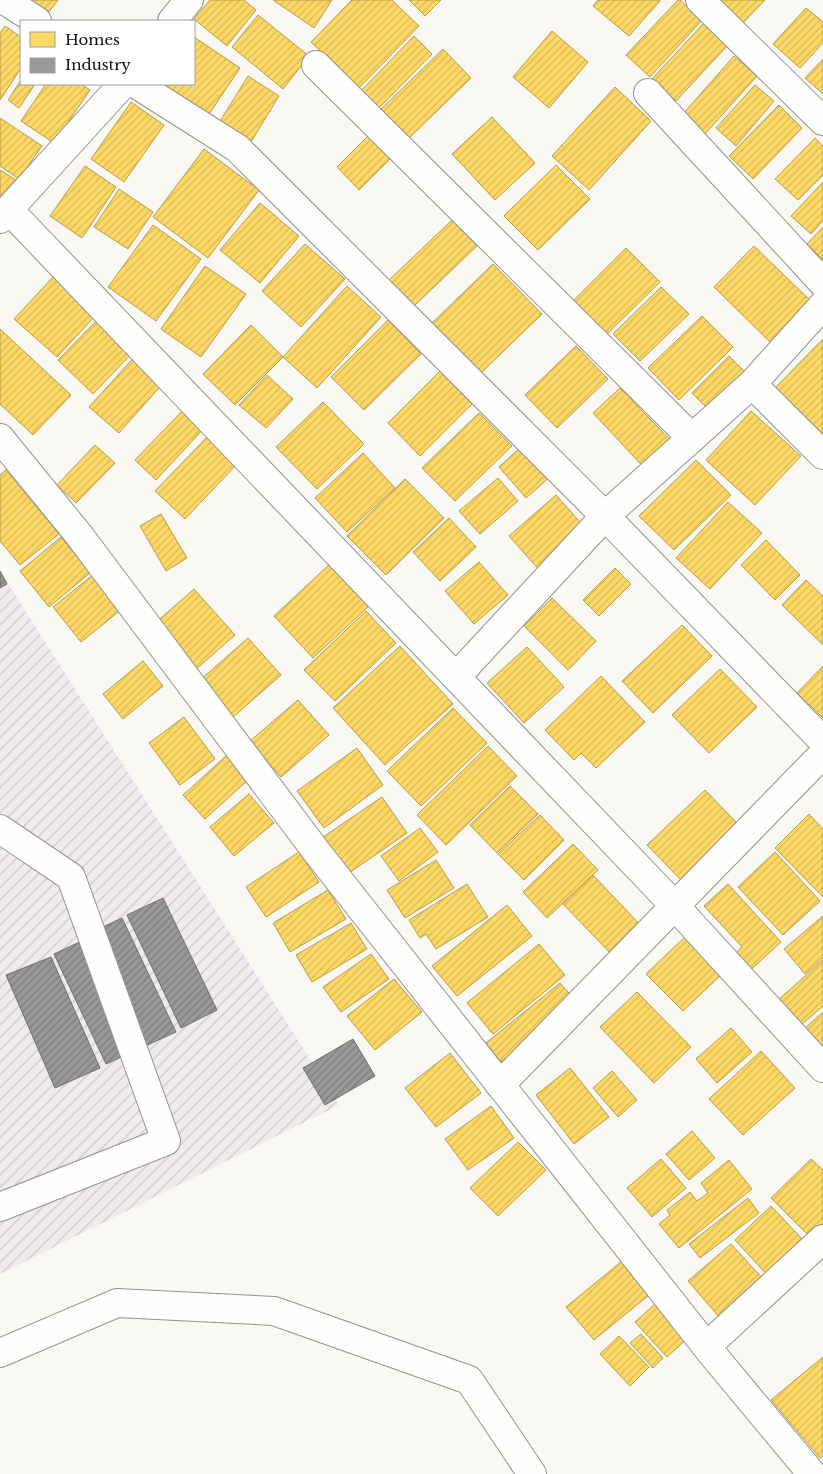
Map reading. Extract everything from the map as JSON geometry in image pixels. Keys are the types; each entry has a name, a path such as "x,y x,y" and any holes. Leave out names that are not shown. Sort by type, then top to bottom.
{"street":[{"path":"4,0 35,20"},
{"path":"173,20 189,0"},
{"path":"700,0 823,121"},
{"path":"316,65 692,438"},
{"path":"123,85 4,215 456,677 675,906 823,1068"},
{"path":"138,85 237,148 605,516 823,741"},
{"path":"648,93 823,283"},
{"path":"456,677 605,516 752,384 823,305"},
{"path":"752,384 823,455"},
{"path":"0,438 80,535 316,851 707,1346 812,1474"},
{"path":"500,1085 823,754"},
{"path":"0,829 71,877 166,1141 0,1206"},
{"path":"707,1346 823,1239"},
{"path":"0,1352 117,1303 274,1312 469,1380 532,1474"}],"shaded area":[{"path":"0,571 339,1105 0,1274"}],"building: Homes":[{"path":"22,0 58,0 45,17"},
{"path":"210,0 244,0 256,10 227,46 194,19"},
{"path":"273,0 332,0 314,28"},
{"path":"352,0 392,0 419,26 359,88 311,42"},
{"path":"409,0 441,0 425,16"},
{"path":"598,0 660,1 629,36 593,6"},
{"path":"678,0 702,20 650,77 626,55"},
{"path":"721,0 765,0 742,24 719,2"},
{"path":"806,8 823,22 823,43 800,68 773,44"},
{"path":"258,15 309,56 283,89 232,47"},
{"path":"704,23 728,45 676,101 652,79"},
{"path":"5,26 20,36 20,70 0,100 0,33"},
{"path":"552,31 588,62 549,108 513,77"},
{"path":"414,36 432,54 378,109 360,92"},
{"path":"195,38 240,68 207,117 160,85 195,85"},
{"path":"443,49 471,78 407,140 379,111"},
{"path":"734,56 757,76 704,135 682,115"},
{"path":"823,59 823,94 805,78"},
{"path":"248,76 279,96 249,145 217,126"},
{"path":"20,82 20,85 34,85 19,108 8,100"},
{"path":"45,85 82,85 90,90 54,143 21,121"},
{"path":"755,85 774,101 736,146 716,128"},
{"path":"615,87 651,121 589,190 552,156"},
{"path":"131,102 164,125 124,182 91,159"},
{"path":"779,105 802,128 753,179 729,156"},
{"path":"492,117 535,163 495,200 452,154"},
{"path":"0,118 42,146 19,179 0,166"},
{"path":"369,135 391,158 359,190 337,167"},
{"path":"815,138 823,146 823,175 798,200 775,179"},
{"path":"204,149 259,190 208,258 153,217"},
{"path":"556,165 590,199 538,250 504,216"},
{"path":"85,166 116,187 82,238 50,216"},
{"path":"0,170 16,180 0,203"},
{"path":"823,182 823,221 811,234 791,216"},
{"path":"119,189 153,212 128,249 94,227"},
{"path":"260,203 299,236 260,283 220,250"},
{"path":"452,220 477,246 412,308 387,282"},
{"path":"153,225 201,259 156,321 108,287"},
{"path":"823,227 823,260 807,244"},
{"path":"305,244 345,279 301,327 262,291"},
{"path":"754,246 815,305 774,346 714,287"},
{"path":"626,248 660,282 604,337 571,303"},
{"path":"493,264 542,314 480,374 431,324"},
{"path":"205,266 246,294 201,357 161,329"},
{"path":"53,277 95,316 57,357 14,319"},
{"path":"347,286 381,317 317,388 283,357"},
{"path":"661,287 689,314 640,361 613,334"},
{"path":"101,316 136,349 93,394 58,360"},
{"path":"702,316 733,347 679,400 648,368"},
{"path":"388,320 421,354 364,410 331,377"},
{"path":"251,325 283,357 235,405 203,374"},
{"path":"0,329 71,395 33,435 0,404"},
{"path":"823,339 823,440 772,391"},
{"path":"576,346 608,379 557,428 525,395"},
{"path":"137,354 166,380 119,433 89,407"},
{"path":"729,356 749,376 712,413 692,393"},
{"path":"440,371 472,404 420,456 388,423"},
{"path":"267,375 293,399 266,428 239,405"},
{"path":"620,388 678,448 650,474 593,413"},
{"path":"323,402 364,444 317,489 276,447"},
{"path":"188,405 208,424 156,480 135,460"},
{"path":"751,411 801,456 755,505 706,460"},
{"path":"479,413 512,446 455,501 422,468"},
{"path":"210,434 239,462 185,519 155,491"},
{"path":"95,445 115,463 76,503 57,485"},
{"path":"522,446 550,477 526,498 499,467"},
{"path":"363,453 395,488 347,532 315,498"},
{"path":"696,460 731,495 674,550 639,516"},
{"path":"6,470 59,534 20,565 0,541 0,475"},
{"path":"498,478 518,501 480,534 459,511"},
{"path":"405,479 444,518 386,575 347,536"},
{"path":"556,495 588,531 541,572 509,536"},
{"path":"728,502 762,533 710,589 676,558"},
{"path":"161,514 187,558 166,571 140,526"},
{"path":"449,518 476,547 440,581 413,552"},
{"path":"61,537 90,573 49,607 20,571"},
{"path":"766,540 800,575 775,600 741,565"},
{"path":"479,562 508,595 474,624 445,591"},
{"path":"331,563 370,605 313,658 274,616"},
{"path":"615,568 631,584 599,616 583,600"},
{"path":"94,574 122,609 81,642 53,607"},
{"path":"806,580 823,596 823,645 782,605"},
{"path":"194,589 235,635 194,671 153,625"},
{"path":"552,598 596,641 568,670 524,626"},
{"path":"366,611 396,643 335,701 304,670"},
{"path":"682,625 712,656 653,713 622,681"},
{"path":"248,638 281,675 232,718 199,681"},
{"path":"400,646 453,704 385,765 333,708"},
{"path":"527,647 564,687 524,723 487,683"},
{"path":"143,661 163,686 123,719 103,694"},
{"path":"823,666 823,718 797,693"},
{"path":"720,669 757,707 709,753 672,715"},
{"path":"601,676 645,722 596,768 581,753 574,760 545,730"},
{"path":"298,700 329,735 281,777 250,741"},
{"path":"453,708 487,743 421,806 387,771"},
{"path":"184,717 215,759 180,785 149,743"},
{"path":"488,746 517,776 446,845 417,815"},
{"path":"357,748 383,785 324,828 297,791"},
{"path":"227,755 249,779 205,819 183,795"},
{"path":"510,786 538,814 497,853 470,825"},
{"path":"705,790 739,825 682,881 647,845"},
{"path":"249,794 274,823 234,856 210,827"},
{"path":"382,797 407,833 349,873 323,837"},
{"path":"809,814 823,829 823,897 775,848"},
{"path":"540,815 564,840 524,880 498,854"},
{"path":"420,828 438,852 399,881 381,856"},
{"path":"573,844 598,870 547,918 523,892"},
{"path":"299,852 319,882 266,917 246,887"},
{"path":"775,852 820,901 783,935 738,887"},
{"path":"436,860 454,888 405,918 387,890"},
{"path":"593,875 647,932 617,960 563,904"},
{"path":"467,884 488,917 436,949 426,934 420,938 409,920"},
{"path":"728,884 781,942 745,975 730,958 742,947 704,906"},
{"path":"328,890 346,919 290,952 273,923"},
{"path":"507,905 532,936 457,996 432,966"},
{"path":"823,916 823,958 805,974 784,949"},
{"path":"351,923 367,949 312,982 296,955"},
{"path":"687,935 723,973 683,1011 646,974"},
{"path":"539,944 565,975 493,1034 467,1003"},
{"path":"371,954 389,979 341,1012 323,987"},
{"path":"823,960 823,1006 800,1026 777,1001"},
{"path":"394,979 422,1012 375,1050 347,1016"},
{"path":"560,983 575,1000 501,1062 486,1043"},
{"path":"637,992 691,1047 654,1083 600,1027"},
{"path":"823,1012 823,1050 804,1029"},
{"path":"731,1028 752,1052 717,1083 696,1059"},
{"path":"761,1051 795,1088 743,1135 709,1099"},
{"path":"450,1053 481,1093 436,1127 405,1088"},
{"path":"570,1068 609,1117 574,1144 536,1095"},
{"path":"612,1071 637,1100 618,1117 593,1088"},
{"path":"491,1106 514,1138 468,1170 445,1139"},
{"path":"692,1131 715,1158 689,1180 666,1154"},
{"path":"518,1142 546,1170 498,1216 470,1188"},
{"path":"661,1159 686,1188 652,1217 627,1188"},
{"path":"811,1159 823,1170 823,1234 815,1242 771,1198"},
{"path":"729,1160 752,1189 679,1248 659,1224 670,1215 667,1210 690,1192 697,1201 708,1193 701,1183"},
{"path":"748,1198 759,1213 700,1258 689,1244"},
{"path":"771,1206 806,1243 769,1277 735,1240"},
{"path":"731,1244 764,1280 720,1318 688,1281"},
{"path":"627,1257 655,1290 594,1340 566,1307"},
{"path":"656,1303 688,1338 667,1357 635,1322"},
{"path":"641,1334 663,1358 653,1368 630,1343"},
{"path":"619,1336 649,1367 630,1386 600,1354"},
{"path":"823,1357 823,1456 820,1458 771,1400"}],"building: Industry":[{"path":"0,571 7,584 0,588"},
{"path":"163,898 217,1010 181,1028 127,915"},
{"path":"122,918 176,1032 143,1047 90,933"},
{"path":"86,939 139,1049 106,1064 54,954"},
{"path":"51,957 100,1068 55,1088 6,975"},
{"path":"353,1039 375,1076 325,1105 303,1068"}]}
